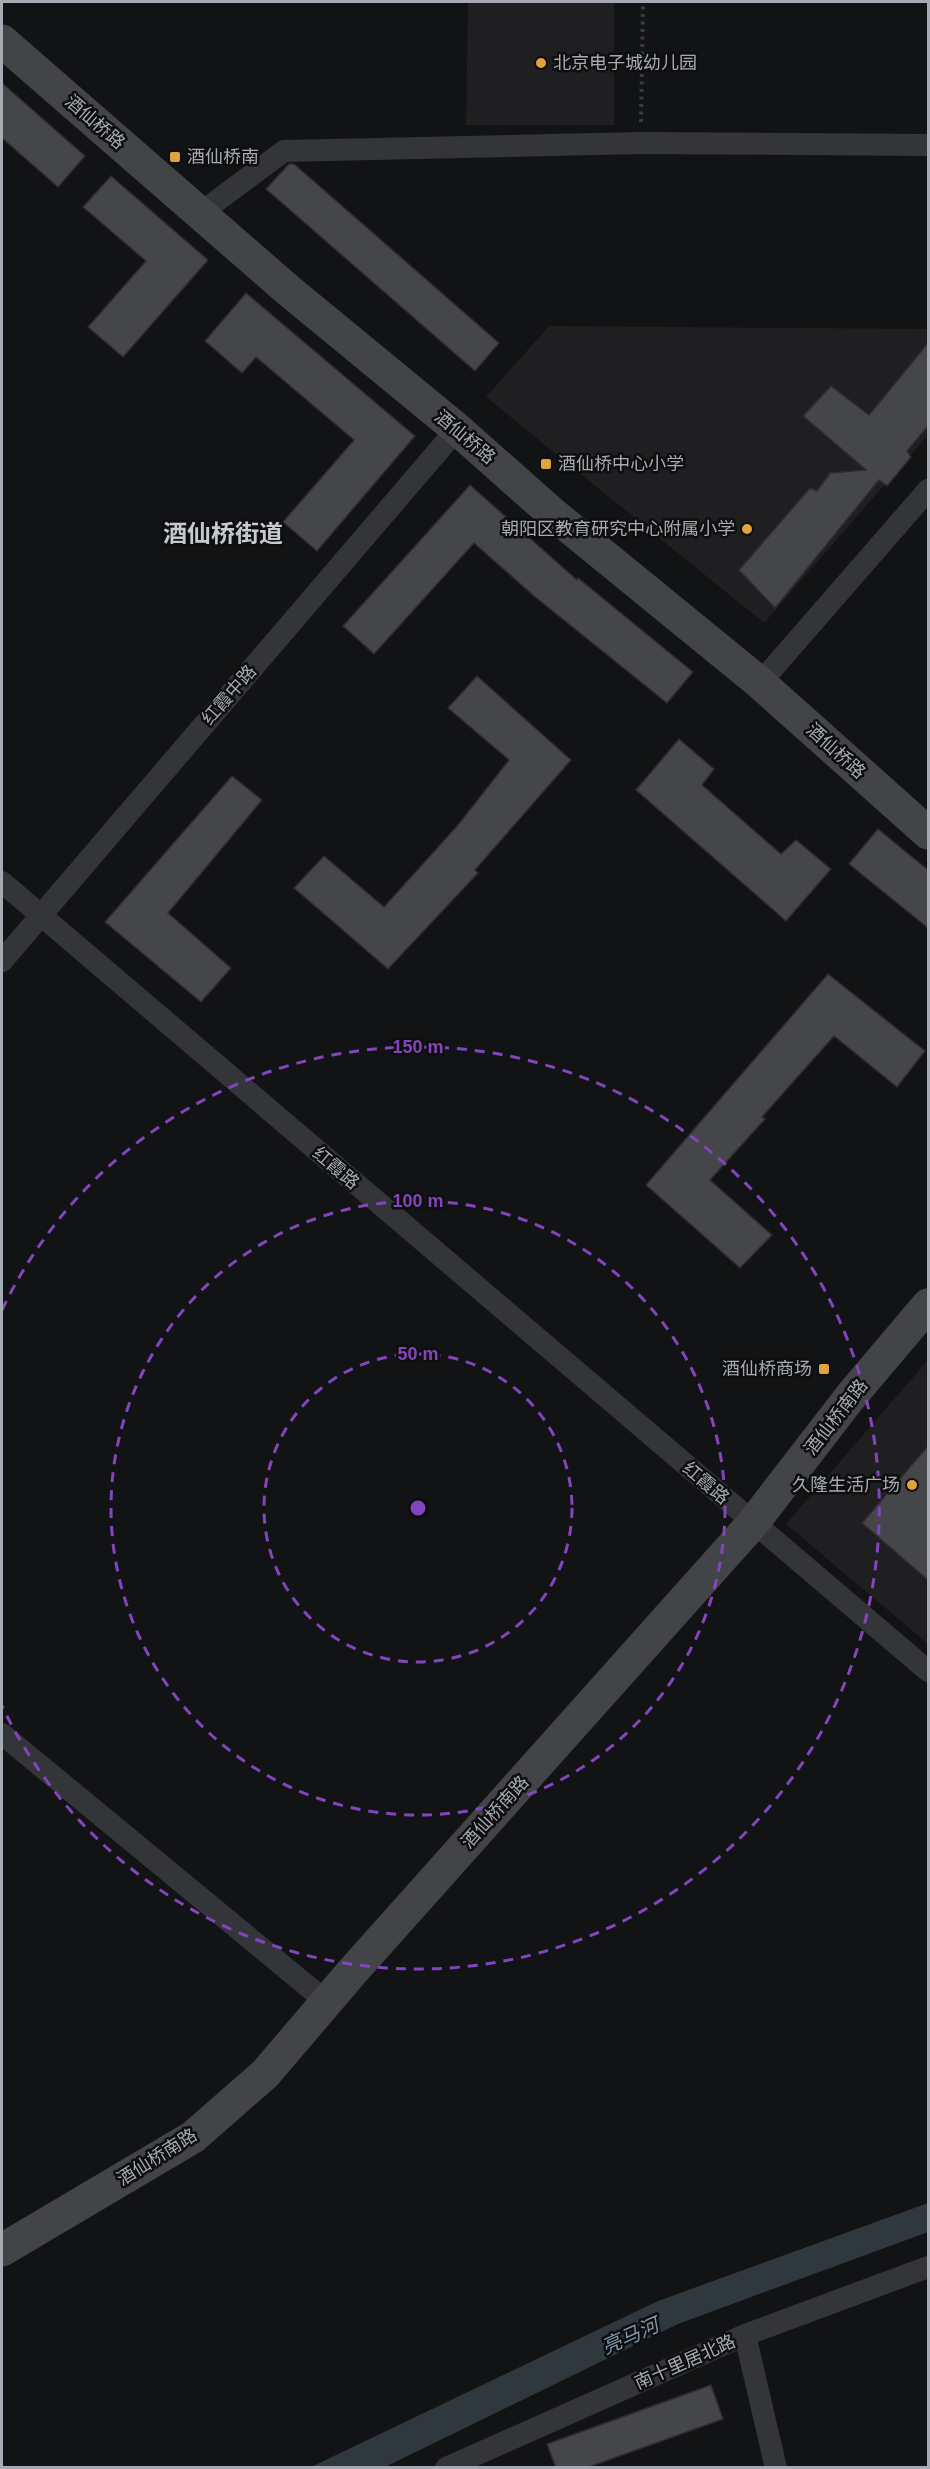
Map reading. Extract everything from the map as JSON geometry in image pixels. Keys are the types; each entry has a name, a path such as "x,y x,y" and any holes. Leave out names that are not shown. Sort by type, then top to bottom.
{"street":[{"name":"酒仙桥路","path":"2,41 199,214 457,429 554,514 760,683 928,833"},
{"path":"199,214 284,151 640,143 928,145"},
{"name":"红霞中路","path":"2,961 457,429"},
{"path":"760,683 928,490"},
{"name":"红霞路","path":"2,882 928,1671"},
{"name":"酒仙桥南路","path":"2,2250 193,2137 265,2074 753,1523 851,1396 928,1305"},
{"path":"2,1734 328,2003"},
{"name":"南十里居北路","path":"446,2468 745,2335 928,2267"},
{"path":"745,2335 776,2468"}],"path":[{"path":"640,143 643,2"}],"shaded area":[{"name":"北京电子城幼儿园","path":"468,2 614,2 614,125 466,125"},
{"name":"朝阳区教育研究中心附属小学","path":"549,326 928,329 928,435 764,623 486,397"},
{"name":"久隆生活广场","path":"928,1360 928,1644 786,1524"}],"water":[{"name":"亮马河","path":"928,2203 928,2232 678,2324 385,2467 311,2467 658,2301"}],"building":[{"path":"2,83 85,156 58,187 2,138"},
{"path":"289,164 294,164 499,343 475,371 266,189"},
{"path":"111,176 208,260 123,357 88,327 146,261 83,207"},
{"path":"246,293 415,436 317,551 283,522 354,440 256,357 242,373 205,341"},
{"path":"928,343 928,426 907,451 911,457 887,486 879,480 775,608 739,570 810,488 817,491 830,473 866,470 803,416 831,386 869,415"},
{"path":"470,485 577,580 578,578 693,672 667,703 534,596 474,543 374,654 343,626"},
{"path":"477,676 571,760 475,870 478,873 388,969 294,888 324,856 384,907 458,825 509,760 448,708"},
{"path":"679,739 714,769 702,785 781,854 796,840 831,869 786,921 636,790"},
{"path":"232,776 262,800 168,913 231,968 201,1002 105,922"},
{"path":"878,829 928,870 928,928 849,864"},
{"path":"828,974 925,1051 897,1087 834,1036 762,1117 765,1119 710,1180 772,1235 740,1268 646,1185"},
{"name":"久隆生活广场","path":"928,1446 928,1580 862,1523"},
{"path":"711,2385 723,2419 586,2468 556,2468 547,2444"}],"place":[{"name":"北京电子城幼儿园","path":"541,63"},
{"name":"酒仙桥南","path":"175,157"},
{"name":"酒仙桥中心小学","path":"546,464"},
{"name":"朝阳区教育研究中心附属小学","path":"747,529"},
{"name":"酒仙桥商场","path":"824,1369"},
{"name":"久隆生活广场","path":"912,1485"}],"district":[{"name":"酒仙桥街道","path":"223,533"}]}
